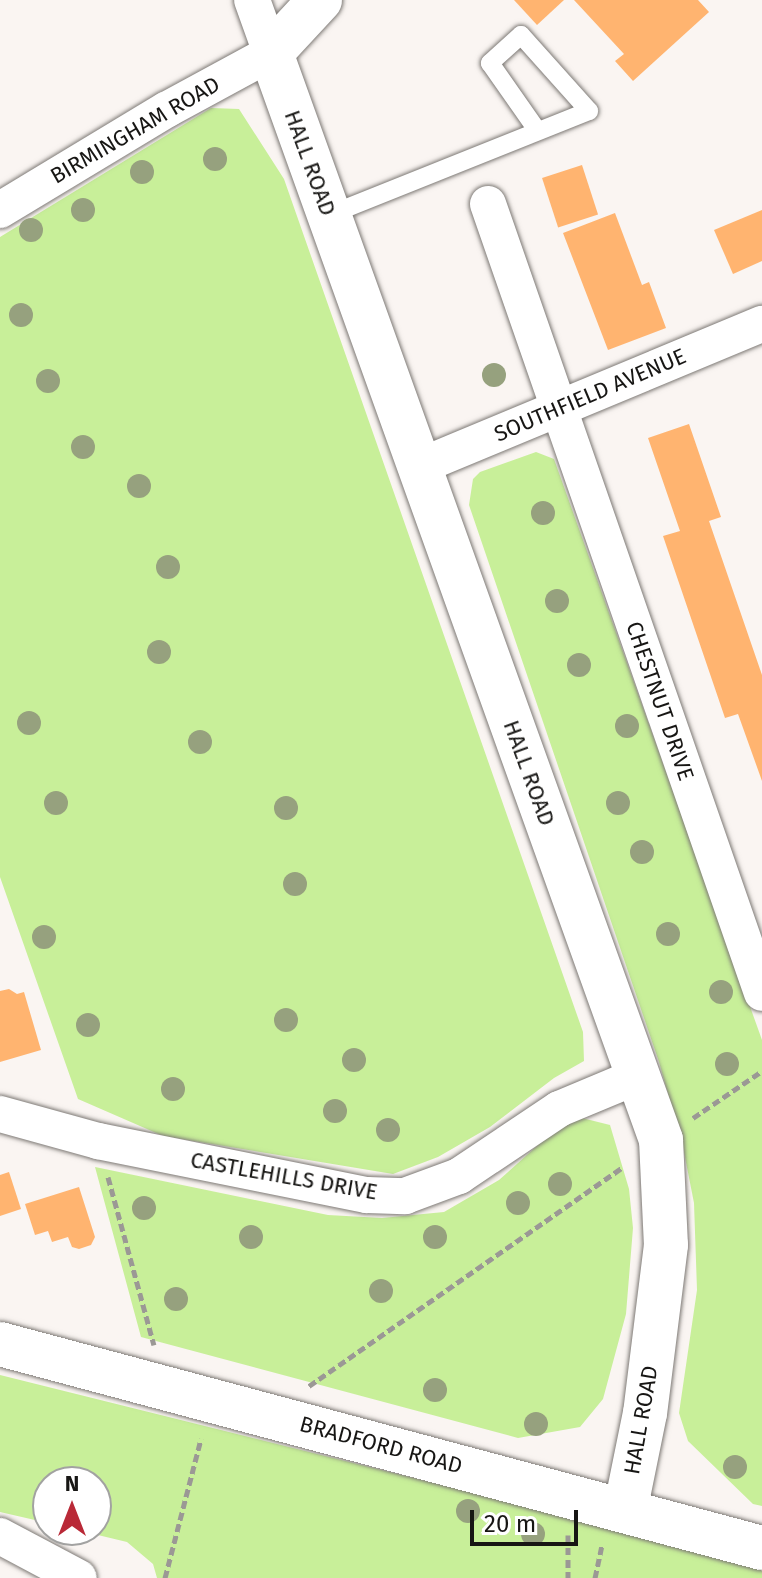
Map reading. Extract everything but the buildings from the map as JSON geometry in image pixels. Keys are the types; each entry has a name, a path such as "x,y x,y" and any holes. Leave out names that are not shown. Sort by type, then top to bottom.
{"main road":[{"path":"271,53 320,0"},
{"name":"HALL ROAD","path":"271,53 661,1140 666,1245 645,1413 625,1511"},
{"name":"BRADFORD ROAD","path":"0,1344 212,1398 762,1548"}],"street":[{"path":"252,0 271,53"},
{"name":"BIRMINGHAM ROAD","path":"0,210 166,110 271,53"},
{"name":"CHESTNUT DRIVE","path":"488,204 762,993"},
{"name":"SOUTHFIELD AVENUE","path":"418,467 762,324"},
{"name":"CASTLEHILLS DRIVE","path":"0,1114 98,1141 367,1195 405,1196 459,1176 540,1120 638,1076"},
{"path":"0,1536 70,1570 79,1578"}],"lane":[{"path":"329,215 589,111 521,35 490,63 537,130"}],"path":[{"path":"307,1387 762,1071"},
{"path":"98,1141 155,1349"},
{"path":"165,1578 212,1398"}],"green space":[{"path":"211,108 239,109 284,179 583,1032 584,1061 554,1078 490,1127 438,1157 393,1174 163,1136 78,1099 0,877 0,237"},
{"path":"536,452 554,459 762,1040 762,1506 753,1504 688,1441 679,1413 697,1290 694,1203 683,1147 659,1062 469,505 473,479 480,472"},
{"path":"578,1117 610,1125 629,1189 633,1228 626,1314 603,1399 580,1427 518,1438 141,1337 95,1167 328,1215 382,1218 444,1212 499,1180 557,1128"},
{"path":"0,1375 502,1500 762,1569 762,1578 157,1578 153,1564 127,1542 112,1538 112,1466 32,1466 32,1519 0,1512"}]}
